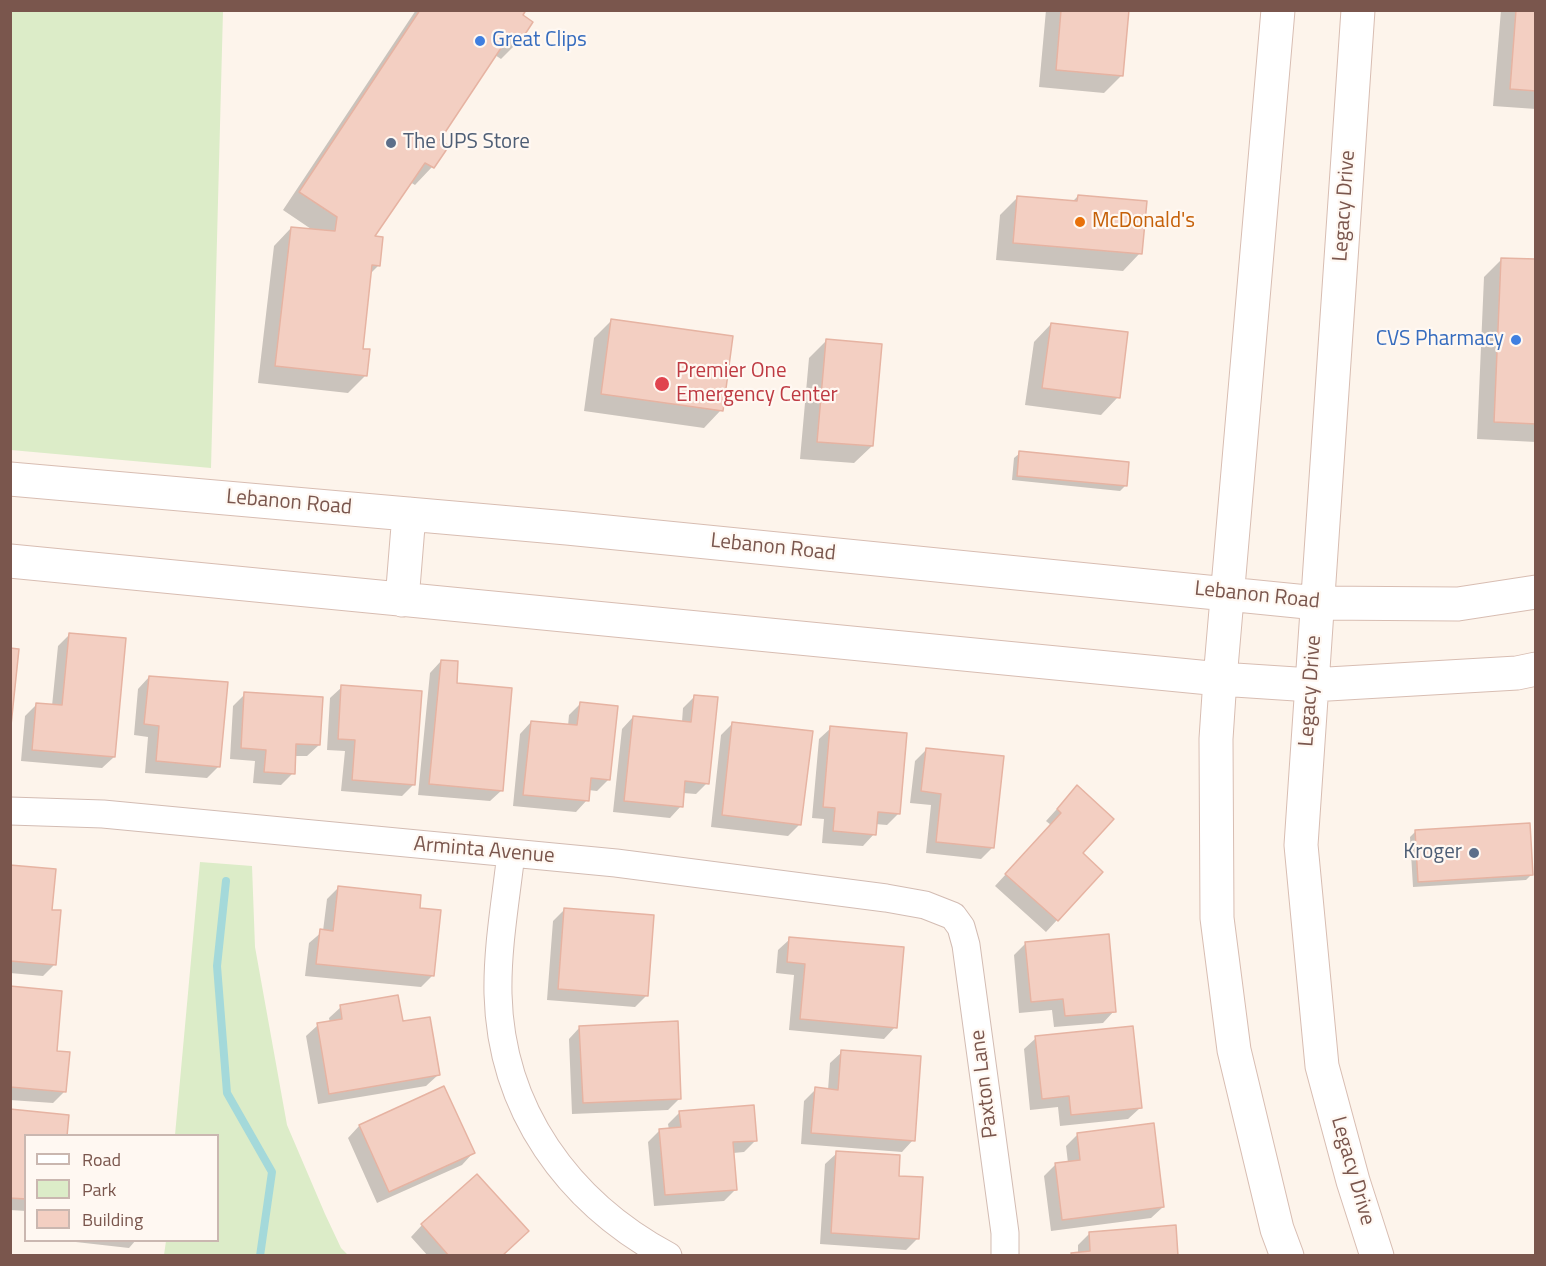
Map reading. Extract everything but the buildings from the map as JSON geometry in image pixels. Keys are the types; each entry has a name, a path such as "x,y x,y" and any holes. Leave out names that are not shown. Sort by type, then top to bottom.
{"main road":[{"path":"1278,10 1220,679 1216,739 1217,918 1234,1050 1277,1229 1287,1256"},
{"name":"Legacy Drive","path":"1358,10 1301,845 1322,1066 1353,1181 1377,1256"},
{"name":"Lebanon Road","path":"10,478 409,514 1317,603 1458,604 1536,592"},
{"path":"402,600 409,514"},
{"path":"10,561 1220,679 1311,685 1517,673 1536,669"}],"street":[{"name":"Arminta Avenue","path":"10,811 104,814 628,864 886,898 933,907 953,916"},
{"path":"511,853 498,994 507,1056 520,1097 554,1160 581,1192 626,1230 668,1256"},
{"name":"Paxton Lane","path":"953,916 961,927 970,965 1005,1256"}],"green space":[{"path":"10,11 223,11 211,468 11,450"},
{"path":"200,862 252,866 255,947 287,1125 325,1214 341,1248 348,1255 164,1255 166,1242 219,1242 219,1134 175,1134"}],"waterway":[{"path":"226,881 217,966 227,1093 272,1172 260,1256"}],"place":[{"name":"Great Clips","path":"480,41"},
{"name":"The UPS Store","path":"391,143"},
{"name":"McDonald's","path":"1080,222"},
{"name":"CVS Pharmacy","path":"1516,340"},
{"name":"Premier One Emergency Center","path":"662,384"},
{"name":"Kroger","path":"1474,853"}]}
